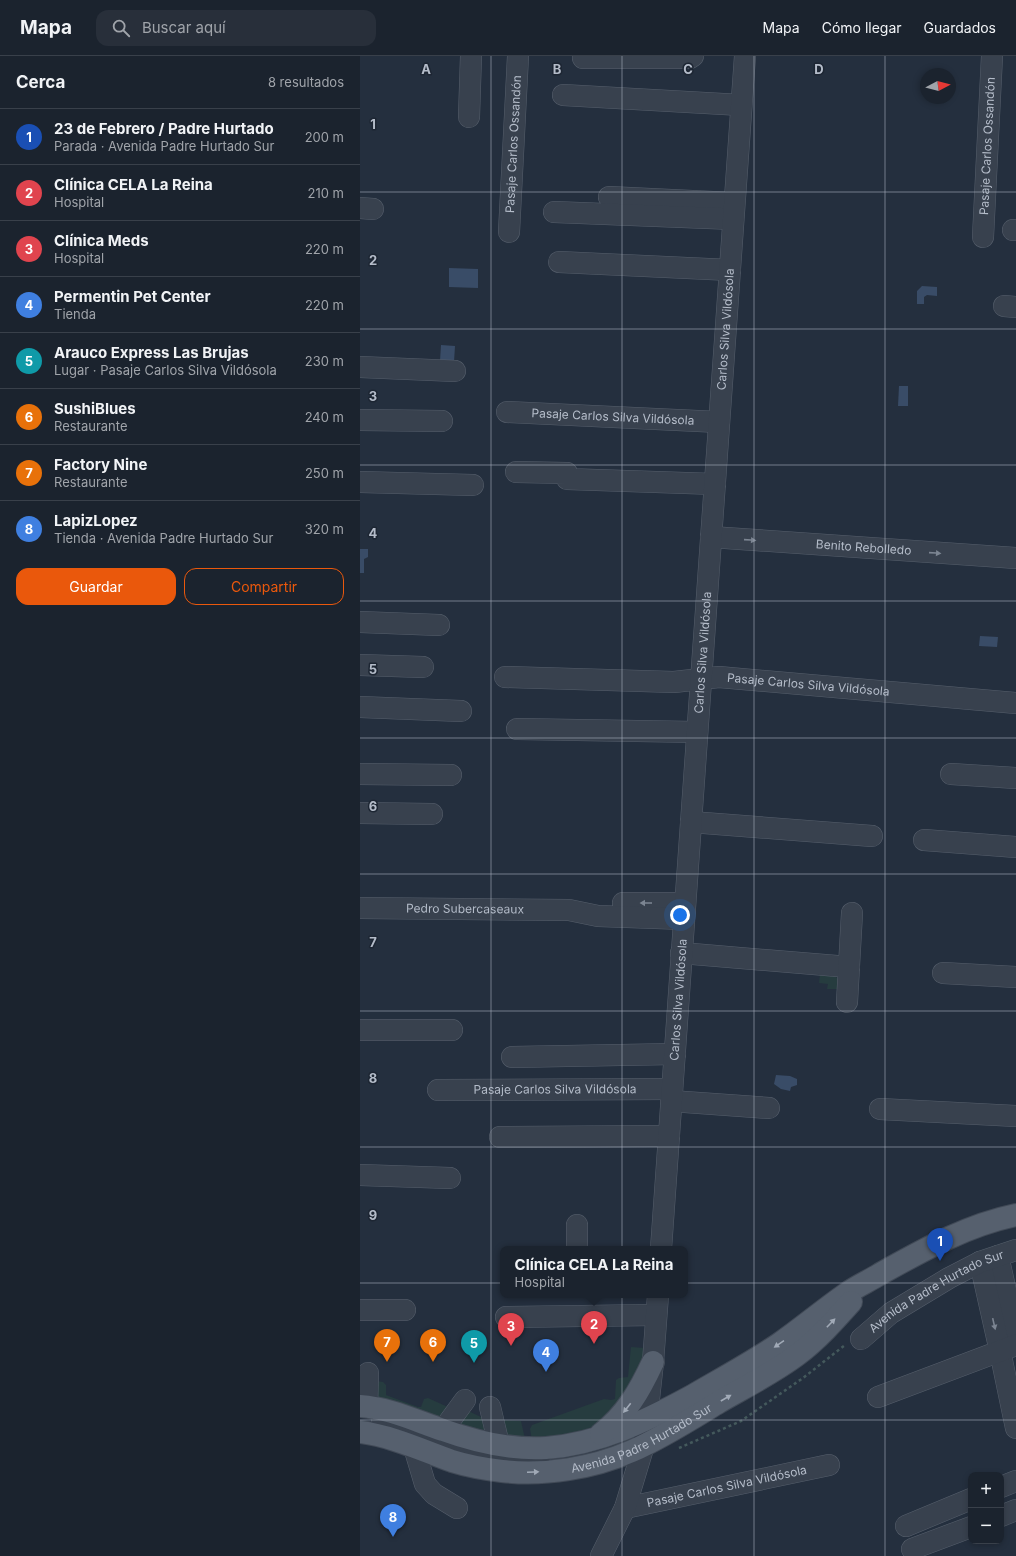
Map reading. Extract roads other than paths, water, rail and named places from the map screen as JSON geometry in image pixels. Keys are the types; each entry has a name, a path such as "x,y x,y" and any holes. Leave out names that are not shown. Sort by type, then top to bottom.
{"main road":[{"name":"Avenida Padre Hurtado Sur","path":"364,1406 393,1412 470,1439 499,1445 534,1448 584,1442 621,1431 647,1420 763,1354 793,1334 847,1293 927,1248 951,1237 1016,1215"},
{"name":"Avenida Padre Hurtado Sur","path":"360,1432 383,1436 462,1464 514,1472 541,1472 567,1469 620,1456 644,1445 796,1356 816,1339 858,1293 880,1274"},
{"path":"584,1442 614,1422 631,1404 653,1362"}],"street":[{"path":"468,117 471,56"},
{"name":"Pasaje Carlos Ossandón","path":"509,232 518,56"},
{"path":"583,58 690,58 693,56"},
{"name":"Carlos Silva Vildósola","path":"661,1246 744,56"},
{"name":"Pasaje Carlos Ossandón","path":"983,237 992,56"},
{"path":"563,95 741,105"},
{"path":"609,197 734,211"},
{"path":"554,212 734,211"},
{"path":"559,262 730,270"},
{"path":"360,367 455,372"},
{"name":"Pasaje Carlos Silva Vildósola","path":"507,412 719,422"},
{"path":"360,420 442,421"},
{"path":"516,472 567,473 567,479 715,484"},
{"path":"360,482 474,485"},
{"name":"Benito Rebolledo","path":"711,537 1016,558"},
{"path":"360,622 439,625"},
{"path":"360,665 423,667"},
{"name":"Pasaje Carlos Silva Vildósola","path":"505,676 674,682 719,677 1016,703"},
{"path":"360,708 460,711"},
{"path":"517,729 697,732"},
{"path":"360,774 451,775"},
{"path":"951,774 1016,778"},
{"path":"360,813 432,814"},
{"path":"691,822 872,836"},
{"path":"924,840 1016,847"},
{"name":"Pedro Subercaseaux","path":"360,908 569,910 599,903 685,911"},
{"path":"847,1002 852,913"},
{"path":"682,953 849,967"},
{"path":"943,972 1016,977"},
{"path":"360,1030 452,1030"},
{"path":"512,1057 675,1054"},
{"name":"Pasaje Carlos Silva Vildósola","path":"438,1090 672,1095 769,1108"},
{"path":"880,1109 1016,1116"},
{"path":"500,1137 669,1136"},
{"path":"360,1175 450,1178"},
{"path":"577,1225 577,1246"},
{"path":"998,1256 1016,1336"},
{"path":"998,1256 1016,1428"},
{"name":"Avenida Padre Hurtado Sur","path":"861,1339 891,1313 949,1278 998,1256"},
{"path":"506,1317 657,1305 653,1362 644,1445 625,1508 601,1556"},
{"path":"360,1310 405,1310"},
{"path":"878,1398 1008,1348"},
{"path":"364,1406 368,1373"},
{"path":"443,1430 465,1400"},
{"path":"490,1407 499,1445"},
{"path":"382,1422 456,1448 500,1458 534,1456 584,1442"},
{"path":"414,1447 425,1484 434,1494 457,1508"},
{"path":"434,1494 431,1487 432,1474 439,1456"},
{"name":"Pasaje Carlos Silva Vildósola","path":"625,1508 829,1465"},
{"path":"1004,1486 1016,1481"},
{"path":"906,1526 968,1501"},
{"path":"1004,1515 1016,1510"},
{"path":"912,1549 968,1528"}],"water":[{"path":"449,268 478,269 478,288 449,287"},
{"path":"922,286 937,287 937,296 927,295 924,297 924,304 917,304 917,291"},
{"path":"441,345 455,346 454,362 440,361"},
{"path":"899,386 908,386 908,406 898,406"},
{"path":"360,549 368,549 368,557 364,559 364,573 360,573"},
{"path":"980,636 998,637 997,647 979,646"},
{"path":"776,1075 790,1076 797,1079 797,1085 791,1087 790,1091 781,1089 774,1084"}],"place":[{"name":"23 de Febrero / Padre Hurtado","path":"940,1261"},
{"name":"Clínica CELA La Reina","path":"594,1344"},
{"name":"Clínica Meds","path":"511,1346"},
{"name":"Factory Nine","path":"387,1362"},
{"name":"SushiBlues","path":"433,1362"},
{"name":"Arauco Express Las Brujas","path":"474,1363"},
{"name":"Permentin Pet Center","path":"546,1372"},
{"name":"LapizLopez","path":"393,1537"}]}
